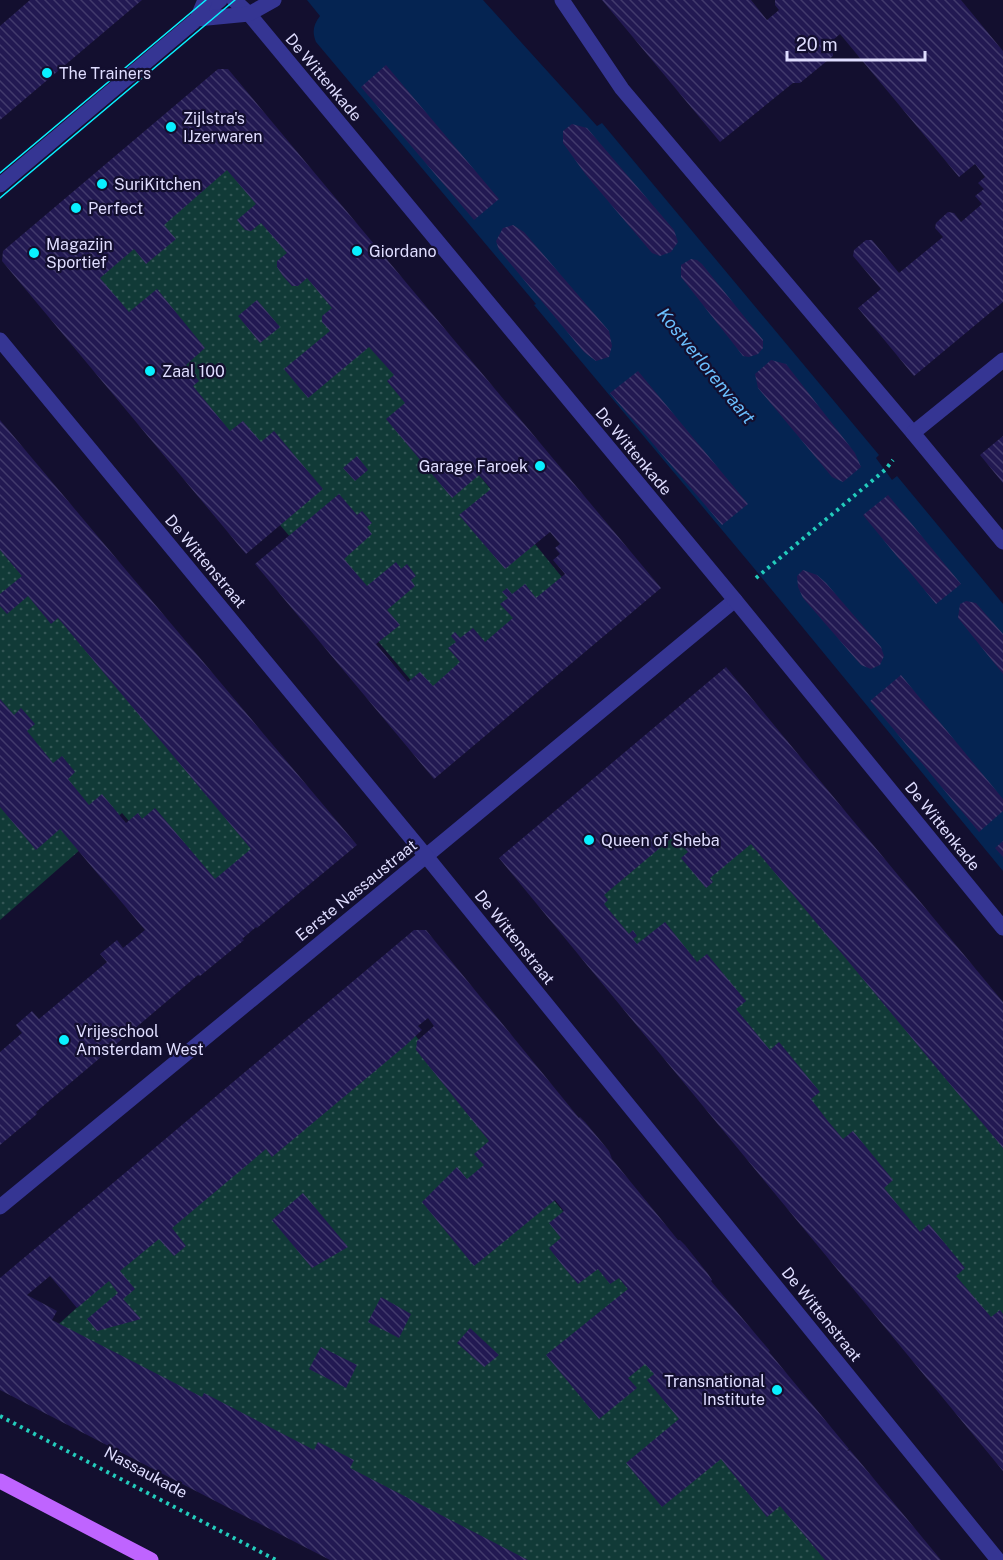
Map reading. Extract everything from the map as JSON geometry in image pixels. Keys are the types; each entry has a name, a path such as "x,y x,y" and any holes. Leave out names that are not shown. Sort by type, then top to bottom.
{"main road":[{"path":"0,1481 151,1560"}],"street":[{"path":"198,19 205,0"},
{"path":"0,185 220,0"},
{"name":"De Wittenkade","path":"234,0 249,14 735,600 1003,928"},
{"path":"198,19 249,14 274,0"},
{"path":"562,0 621,89 1003,542"},
{"name":"De Wittenstraat","path":"0,340 426,856 998,1560"},
{"path":"913,433 1003,360"},
{"name":"Eerste Nassaustraat","path":"0,1207 735,600"}],"path":[{"path":"758,576 885,470"},
{"name":"Nassaukade","path":"0,1416 276,1560"}],"green space":[{"path":"193,122 565,581 430,703 50,252"},
{"path":"0,525 279,845 204,907 122,813 0,920"},
{"path":"718,755 1003,1109 1003,1424 564,884"},
{"path":"399,1016 856,1560 475,1560 40,1341"}],"water":[{"name":"Kostverlorenvaart","path":"307,0 483,0 597,126 602,123 879,455 876,458 892,480 897,476 1003,604 1003,871 534,305 536,304 316,42 314,29 320,16"}],"building":[{"path":"30,0 142,0 0,120 0,26"},
{"path":"602,0 751,0 767,20 779,10 775,5 775,0 961,0 1003,51 1003,302 914,376 858,308 881,289 853,256 854,250 866,240 872,240 899,273 943,237 935,228 936,223 948,212 954,213 961,222 982,204 975,196 984,189 978,183 985,177 975,164 959,177 840,34 828,44 833,49 833,56 800,83 793,83 720,142"},
{"path":"386,65 499,199 474,220 361,87"},
{"path":"218,69 228,69 661,588 434,779 255,564 339,494 357,515 362,511 372,523 367,527 372,534 344,559 367,586 396,562 401,569 407,564 416,576 411,580 415,586 387,610 400,625 376,644 408,682 420,672 433,686 460,662 448,648 456,642 451,636 455,632 460,638 473,628 485,642 513,618 500,604 508,598 502,592 507,588 512,594 525,584 536,598 565,574 553,560 560,554 555,548 560,544 550,532 505,569 459,515 491,489 479,475 452,498 386,419 405,403 387,381 394,375 369,347 308,398 284,369 330,331 322,322 322,316 332,308 307,278 298,286 292,286 283,276 277,267 277,261 287,253 261,223 251,231 245,230 237,220 256,204 227,170 164,225 176,239 146,264 134,249 100,278 129,312 157,289 205,348 186,365 199,381 193,386 230,431 243,421 261,442 274,431 323,489 246,554 2,261 3,251"},
{"path":"572,124 587,128 674,230 678,242 671,252 660,256 652,253 586,175 563,143 563,131"},
{"path":"513,225 524,232 609,331 612,346 609,357 596,361 584,352 499,250 496,241 503,228"},
{"path":"691,259 702,264 763,340 763,348 758,354 743,356 681,277 681,265"},
{"path":"257,300 280,327 260,343 238,316"},
{"path":"771,360 786,364 855,453 861,467 843,482 832,477 758,388 755,374"},
{"path":"638,371 748,504 722,525 610,393"},
{"path":"0,420 357,845 200,976 198,975 0,1145 0,1052 22,1033 16,1025 32,1011 39,1019 107,962 100,954 117,940 123,948 145,930 60,829 36,850 0,807 0,699 14,715 21,708 35,724 27,731 53,763 62,756 75,772 68,779 89,805 102,794 126,823 138,813 142,819 155,808 215,879 251,849 58,618 51,624 28,596 7,614 0,606 0,594 22,576 0,550"},
{"path":"1003,436 1003,483 980,455"},
{"path":"357,456 368,470 355,481 343,468"},
{"path":"888,495 961,584 936,604 863,515"},
{"path":"803,570 817,575 826,583 881,647 884,656 880,665 871,669 861,665 803,598 798,587 797,576"},
{"path":"966,601 976,603 1003,634 1003,674 958,618 960,604"},
{"path":"726,667 1003,1002 1003,1148 751,844 710,878 713,882 706,888 681,858 688,852 674,836 604,895 608,900 604,904 629,934 633,930 637,936 633,939 637,944 665,922 697,962 707,954 746,1001 736,1009 770,1050 779,1042 820,1092 811,1099 827,1120 843,1139 853,1131 893,1180 884,1188 920,1232 929,1224 965,1268 956,1276 991,1317 1000,1310 1003,1314 1003,1471 499,858"},
{"path":"901,675 1003,799 1003,811 979,832 870,701"},
{"path":"1003,841 1003,857 995,848"},
{"path":"414,930 426,930 579,1118 609,1151 612,1159 678,1240 685,1245 711,1281 849,1449 847,1451 850,1450 941,1560 825,1560 780,1506 767,1517 721,1459 662,1507 626,1463 679,1419 647,1380 654,1374 645,1364 628,1378 637,1388 599,1419 546,1355 628,1289 619,1278 610,1284 598,1269 578,1284 563,1266 549,1248 561,1238 549,1223 564,1211 555,1200 474,1266 422,1202 457,1167 467,1179 484,1165 474,1154 489,1141 416,1050 417,1041 434,1026 428,1018 418,1026 422,1030 405,1046 272,1157 266,1149 172,1228 186,1246 174,1256 159,1239 120,1271 135,1289 123,1299 141,1319 97,1331 87,1319 118,1293 109,1281 77,1308 50,1276 27,1295 57,1311 52,1320 202,1397 204,1393 314,1450 318,1442 354,1460 350,1468 528,1560 330,1560 0,1390 0,1278"},
{"path":"303,1193 348,1247 312,1268 272,1220"},
{"path":"381,1297 411,1314 399,1338 368,1322"},
{"path":"470,1328 499,1355 484,1367 457,1343"},
{"path":"321,1347 357,1365 346,1388 309,1369"}],"tram line":[{"path":"0,173 206,0"},
{"path":"0,198 235,0"}],"place":[{"name":"The Trainers","path":"47,73"},
{"name":"Zijlstra's IJzerwaren","path":"171,127"},
{"name":"SuriKitchen","path":"102,184"},
{"name":"Perfect","path":"76,208"},
{"name":"Giordano","path":"357,251"},
{"name":"Magazijn Sportief","path":"34,253"},
{"name":"Zaal 100","path":"150,371"},
{"name":"Garage Faroek","path":"540,466"},
{"name":"Queen of Sheba","path":"589,840"},
{"name":"Vrijeschool Amsterdam West","path":"64,1040"},
{"name":"Transnational Institute","path":"777,1390"}]}
